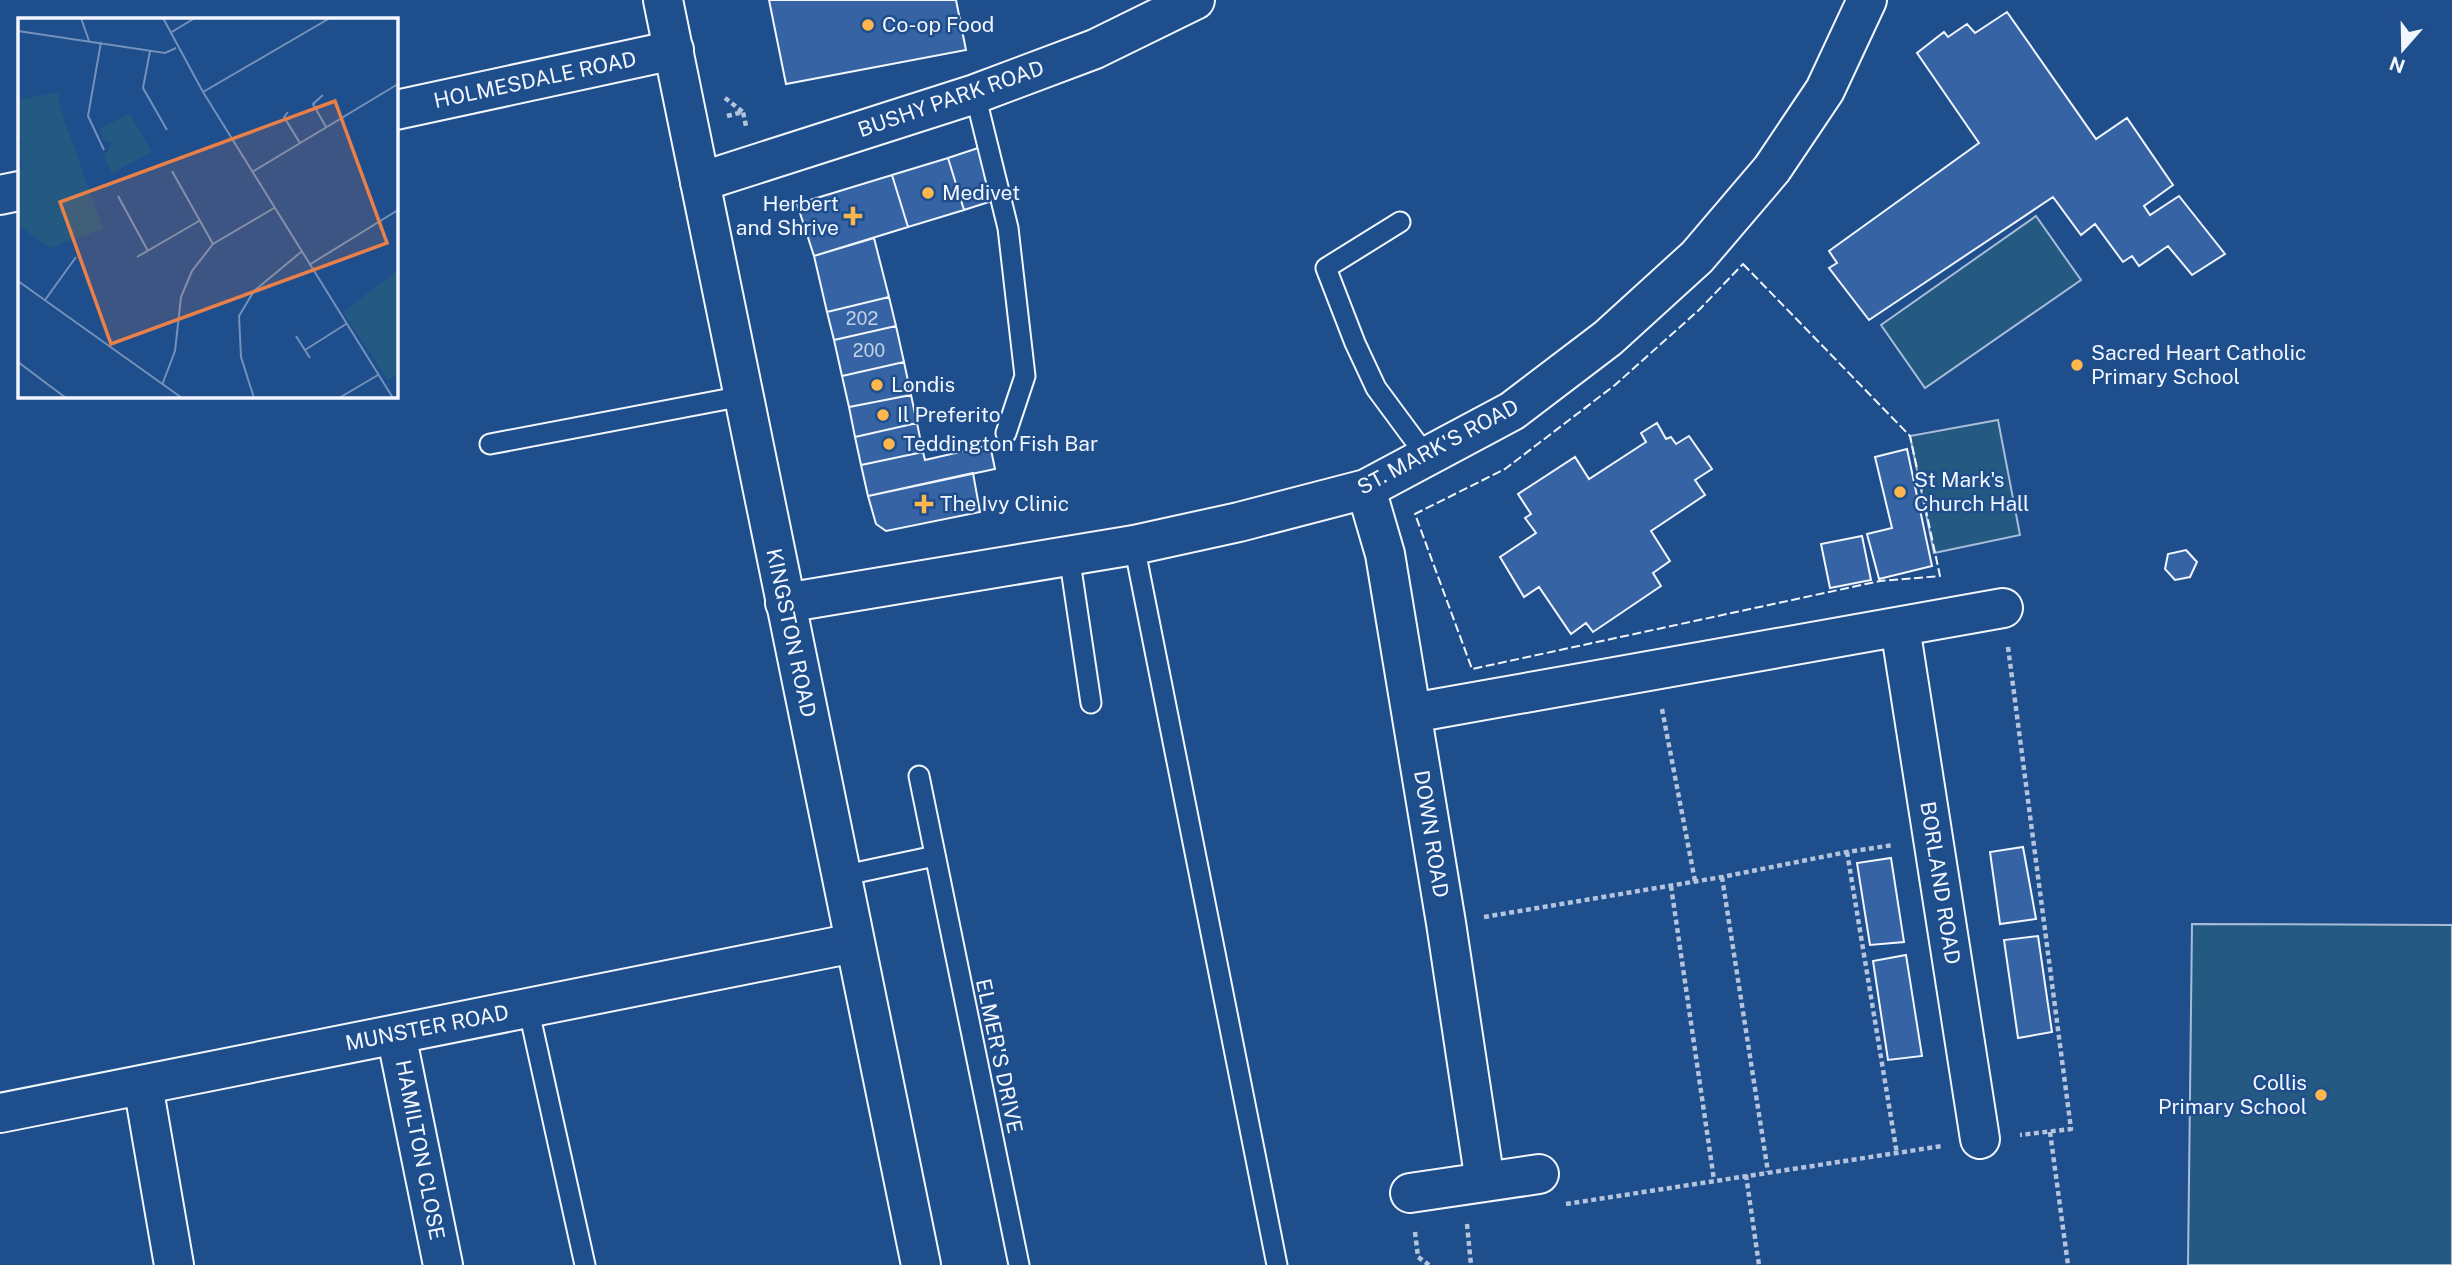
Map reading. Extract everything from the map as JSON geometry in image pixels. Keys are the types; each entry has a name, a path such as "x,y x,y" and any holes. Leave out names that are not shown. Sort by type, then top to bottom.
{"street":[{"name":"KINGSTON ROAD","path":"663,0 921,1265"},
{"name":"BUSHY PARK ROAD","path":"700,182 975,94 1095,49 1195,0"},
{"name":"ST. MARK'S ROAD","path":"785,603 1134,545 1240,522 1366,489 1512,411 1608,338 1697,257 1772,169 1825,90 1867,0"},
{"name":"HOLMESDALE ROAD","path":"397,110 674,50"},
{"path":"0,195 18,191"},
{"name":"DOWN ROAD","path":"1366,489 1385,554 1446,923 1485,1182"},
{"path":"1412,713 2003,608"},
{"name":"BORLAND ROAD","path":"1900,627 1980,1139"},
{"name":"MUNSTER ROAD","path":"0,1113 854,943"},
{"name":"HAMILTON CLOSE","path":"397,1034 443,1265"},
{"path":"143,1085 174,1265"},
{"path":"1410,1193 1539,1174"}],"lane":[{"path":"975,94 1008,228 1025,376 1006,433"},
{"path":"1400,222 1326,268 1376,388 1427,457"},
{"path":"490,444 743,396"},
{"path":"1134,545 1277,1265"},
{"path":"1069,555 1091,703"},
{"name":"ELMER'S DRIVE","path":"919,776 1019,1265"},
{"path":"841,876 935,856"},
{"path":"528,1007 585,1265"}],"path":[{"path":"1539,1174 1544,1208 1980,1139 2071,1129 2003,608"},
{"path":"1655,670 1695,881"},
{"path":"1446,923 1933,839"},
{"path":"1847,852 1897,1154"},
{"path":"1722,877 1768,1171"},
{"path":"1671,886 1714,1180"},
{"path":"2050,1132 2068,1265"},
{"path":"1746,1175 1759,1265"},
{"path":"1466,1223 1471,1265"}],"shaded area":[{"path":"2036,216 2081,280 1925,388 1881,325"},
{"path":"1998,420 2020,535 1934,553 1910,436"},
{"name":"Collis Primary School","path":"2192,924 2452,925 2452,1265 2188,1265"}],"building":[{"name":"Co-op Food","path":"769,0 956,0 966,50 786,84"},
{"path":"2007,12 2096,139 2127,118 2173,185 2144,206 2150,215 2179,196 2225,254 2192,275 2168,246 2139,266 2132,256 2123,262 2095,224 2081,235 2053,197 1869,320 1829,268 1837,263 1829,251 1979,143 1917,53 1944,32 1948,37 1967,24 1975,33"},
{"path":"978,148 995,200 964,210 948,158"},
{"name":"Medivet","path":"948,158 964,210 908,227 892,175"},
{"name":"Herbert and Shrive","path":"892,175 908,227 814,256 797,204"},
{"path":"874,238 889,297 827,312 814,256"},
{"path":"889,297 896,326 834,340 827,312"},
{"path":"896,326 904,362 842,376 834,340"},
{"name":"Londis","path":"904,362 911,395 849,407 842,376"},
{"name":"Il Preferito","path":"911,395 917,423 855,437 849,407"},
{"name":"Teddington Fish Bar","path":"917,423 923,452 861,465 855,437"},
{"path":"1657,423 1666,439 1671,437 1676,444 1689,436 1712,469 1695,480 1705,495 1651,531 1670,561 1653,573 1661,586 1593,632 1586,623 1571,634 1539,587 1524,597 1500,557 1536,533 1525,518 1531,514 1518,494 1575,457 1589,479 1646,442 1641,433"},
{"path":"990,445 995,469 868,496 861,465 923,452 925,460"},
{"name":"St Mark's Church Hall","path":"1907,449 1932,566 1879,579 1867,534 1892,528 1875,457"},
{"name":"The Ivy Clinic","path":"973,473 980,512 886,531 876,524 868,496"},
{"path":"1862,536 1871,580 1830,588 1821,544"},
{"path":"2186,550 2197,562 2190,577 2175,580 2165,569 2168,554"},
{"path":"2023,847 2036,919 2000,924 1990,852"},
{"path":"1891,858 1904,942 1870,945 1857,863"},
{"path":"2038,936 2052,1032 2018,1038 2004,940"},
{"path":"1906,955 1922,1056 1888,1060 1873,961"}],"fence":[{"path":"1743,264 1910,436 1940,576 1880,581 1472,669 1415,514 1505,469 1615,385 1700,309 1743,264"}],"place":[{"name":"Co-op Food","path":"868,25"},
{"name":"Medivet","path":"928,193"},
{"name":"Herbert and Shrive","path":"853,216"},
{"name":"Sacred Heart Catholic Primary School","path":"2077,365"},
{"name":"Londis","path":"877,385"},
{"name":"Il Preferito","path":"883,415"},
{"name":"Teddington Fish Bar","path":"889,444"},
{"name":"St Mark's Church Hall","path":"1900,492"},
{"name":"The Ivy Clinic","path":"924,504"},
{"name":"Collis Primary School","path":"2321,1095"}]}
